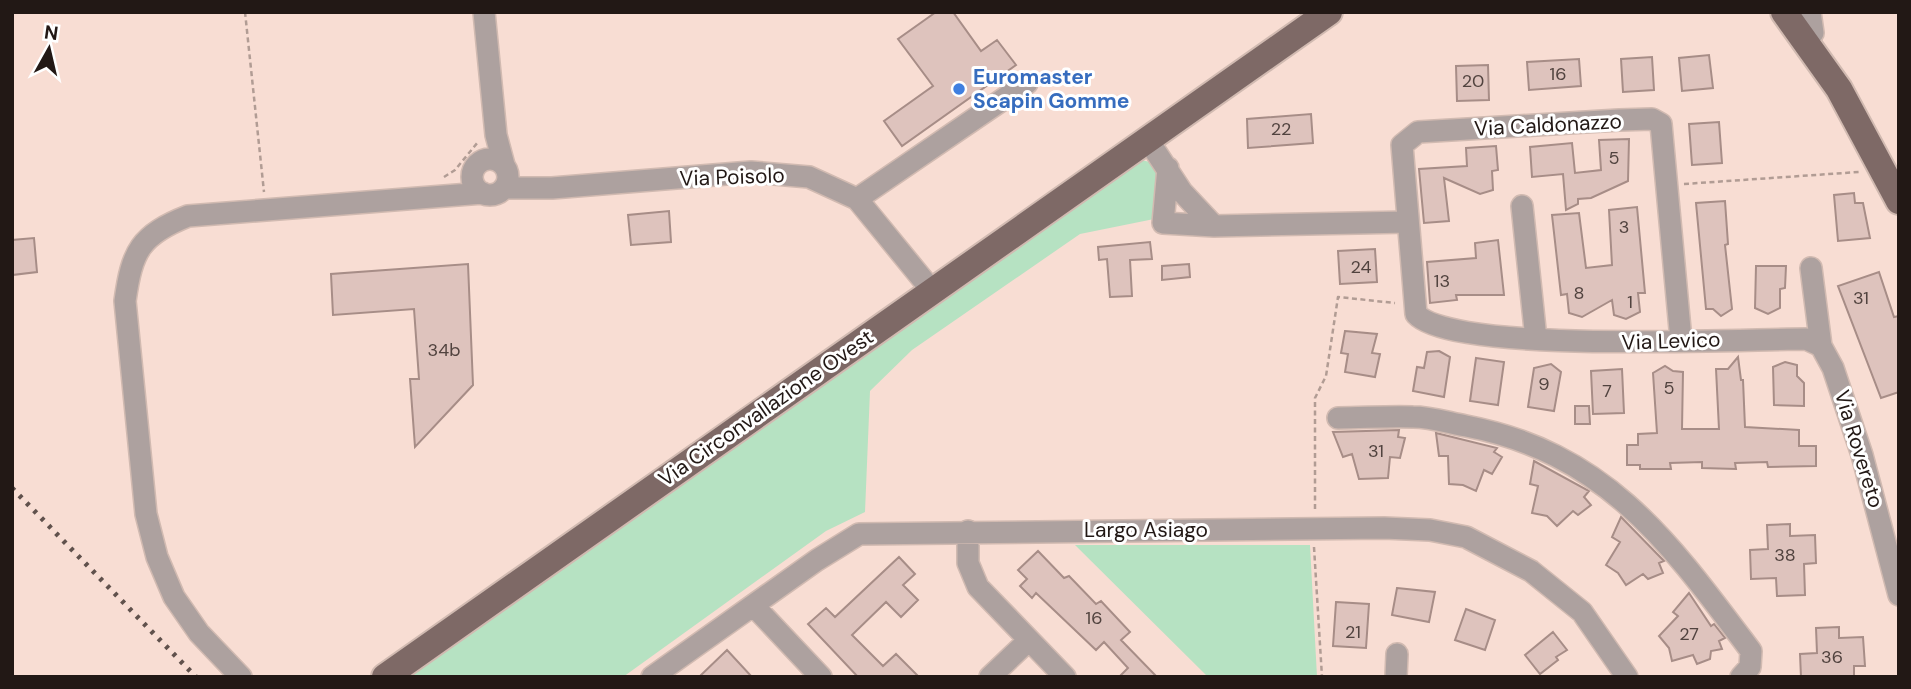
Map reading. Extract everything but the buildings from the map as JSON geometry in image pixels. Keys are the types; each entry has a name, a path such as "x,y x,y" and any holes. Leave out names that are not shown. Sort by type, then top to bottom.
{"main road":[{"name":"Via Circonvallazione Ovest","path":"385,677 1329,12"},
{"path":"1784,12 1839,89"},
{"path":"1807,19 1839,89 1899,201"}],"street":[{"path":"483,193 475,186 488,137 484,12"},
{"path":"857,199 1027,83"},
{"name":"Via Caldonazzo","path":"1424,323 1416,314 1402,145 1418,132 1652,119 1661,124 1664,133 1681,340"},
{"path":"488,137 510,178"},
{"path":"1148,141 1182,192 1214,226"},
{"path":"241,677 199,633 180,606 157,557 146,514 125,301 130,270 146,238 188,216 377,204 441,188 495,160 510,178"},
{"path":"1168,168 1163,223 1214,226 1408,222"},
{"name":"Via Poisolo","path":"510,178 751,172 787,173 821,181 857,199 933,292"},
{"path":"441,188 495,194 510,178"},
{"path":"1522,206 1536,339"},
{"name":"Via Rovereto","path":"1811,268 1814,342 1833,368 1862,455 1899,595"},
{"name":"Via Levico","path":"1424,323 1536,339 1599,344 1681,340 1814,342"},
{"path":"1338,418 1416,417 1510,435 1601,481 1642,517 1686,564 1751,651 1750,667 1741,677"},
{"name":"Largo Asiago","path":"652,677 859,534 1384,528 1430,530 1466,537 1554,587 1588,619 1628,677"},
{"path":"968,531 968,563 973,579 1065,677"},
{"path":"754,606 821,677"},
{"path":"990,677 1029,640"},
{"path":"1396,677 1397,654"}],"path":[{"path":"245,12 266,209"},
{"path":"441,188 488,137"},
{"path":"1677,185 1883,169"},
{"path":"1339,297 1404,304"},
{"path":"1314,541 1322,677"}],"green space":[{"path":"1141,160 1159,164 1159,218 1080,234 912,350 870,391 865,512 826,531 623,677 407,677"},
{"path":"1075,545 1310,545 1317,677 1208,677"}],"railway":[{"path":"12,488 196,677"}],"place":[{"name":"Euromaster Scapin Gomme","path":"959,89"}]}
